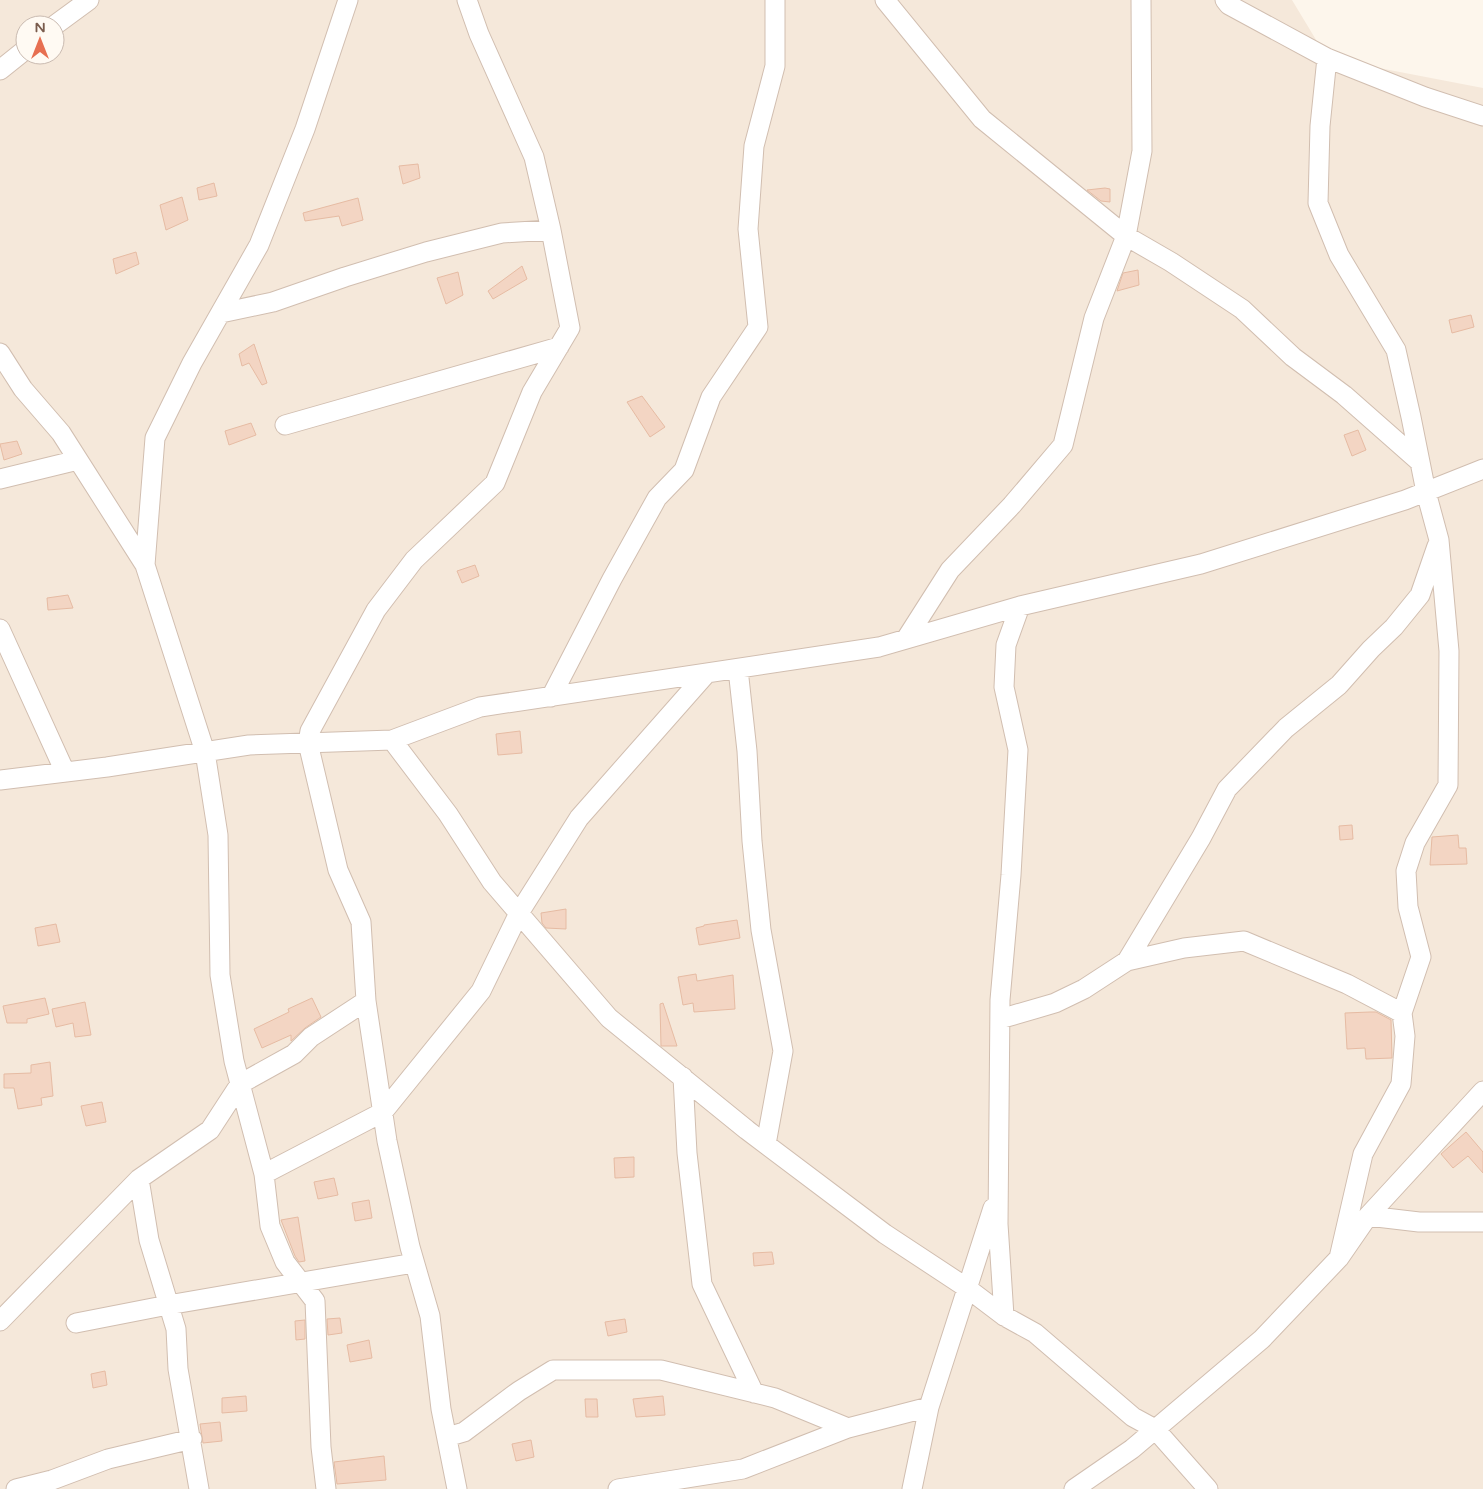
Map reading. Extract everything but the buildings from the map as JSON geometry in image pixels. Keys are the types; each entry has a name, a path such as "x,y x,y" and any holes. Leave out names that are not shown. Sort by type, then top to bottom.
{"street":[{"path":"65,18 89,0"},
{"path":"145,565 155,438 192,363 259,245 305,129 348,0"},
{"path":"457,1489 441,1409 430,1316 414,1263 387,1140 366,1001 361,922 338,870 308,743 310,731 376,610 414,560 495,483 532,392 570,328 552,230 534,157 479,34 467,0"},
{"path":"551,697 612,579 657,498 684,470 711,397 758,327 748,229 754,146 775,66 775,0"},
{"path":"885,0 982,119 1126,236 1171,262 1242,309 1294,357 1344,394 1420,462"},
{"path":"906,638 950,570 1012,505 1063,444 1094,318 1126,236 1142,151 1141,0"},
{"path":"1225,0 1229,5 1327,58 1425,97 1483,116"},
{"path":"0,70 15,58"},
{"path":"1327,58 1320,126 1318,203 1339,255 1396,350 1426,492 1439,540 1449,651 1448,785 1415,843 1406,871 1408,907 1421,957 1402,1013 1405,1036 1400,1084 1363,1154 1339,1258"},
{"path":"220,313 273,302 426,252 502,233 552,230"},
{"path":"285,425 559,347"},
{"path":"0,353 23,389 61,433 145,565 205,752 218,836 220,975 234,1060 264,1174 270,1226 285,1262 315,1300 321,1447 326,1489"},
{"path":"0,479 78,460"},
{"path":"0,780 249,745 392,740 480,707 879,647 1020,606 1202,564 1405,500 1483,469"},
{"path":"1127,961 1202,838 1227,789 1286,728 1339,685 1371,649 1394,627 1420,595 1439,540"},
{"path":"1004,1316 998,1224 1000,1000 1011,874 1018,750 1004,687 1006,645 1020,606"},
{"path":"0,629 65,772"},
{"path":"738,669 761,930 783,1051 766,1144"},
{"path":"264,1174 383,1112 481,991 519,913 580,818 706,674"},
{"path":"392,740 448,814 492,882 609,1018 766,1144 884,1234 967,1288 1004,1316 1035,1333 1133,1418 1156,1429 1208,1489"},
{"path":"1000,1019 1055,1003 1084,989 1127,961 1184,948 1244,941 1347,984 1402,1013"},
{"path":"0,1322 139,1179 210,1130 240,1084 294,1054 311,1037 366,1001"},
{"path":"683,1077 686,1153 702,1284 754,1393"},
{"path":"1074,1489 1132,1449 1262,1339 1339,1258 1368,1216 1483,1091"},
{"path":"139,1179 149,1240 176,1329 178,1369 200,1489"},
{"path":"912,1489 929,1406 998,1191"},
{"path":"1368,1216 1419,1222 1483,1222"},
{"path":"76,1323 168,1304 414,1263"},
{"path":"447,1437 464,1432 519,1391 553,1370 661,1370 775,1398 848,1428"},
{"path":"618,1489 723,1481 743,1469 848,1428 929,1406"},
{"path":"16,1489 52,1480 108,1459 192,1439"}],"shaded area":[{"path":"0,0 1292,0 1327,58 1483,88 1483,1489 0,1489"}]}
